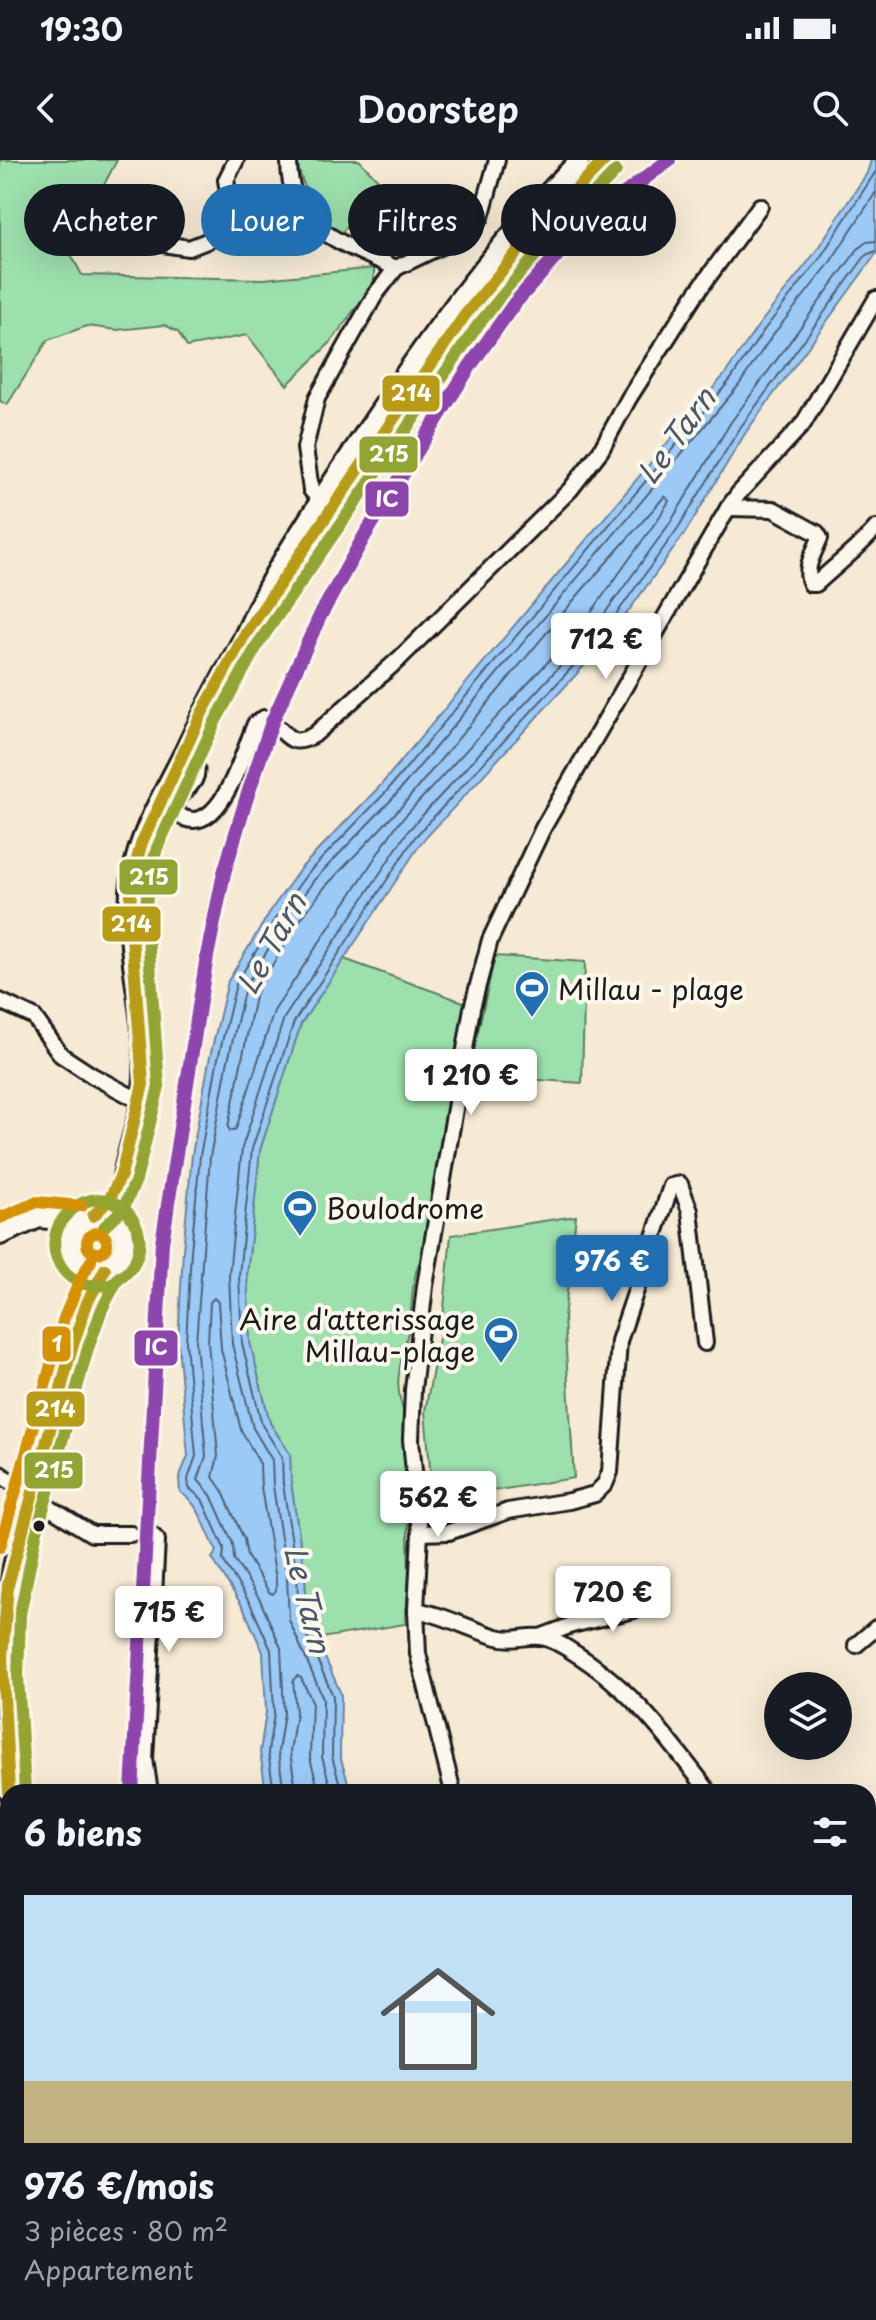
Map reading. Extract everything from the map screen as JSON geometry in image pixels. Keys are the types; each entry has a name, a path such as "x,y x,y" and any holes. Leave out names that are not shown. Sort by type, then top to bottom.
{"main road":[{"path":"121,1175 109,1200 73,1231 70,1242 73,1255 81,1265 90,1269 105,1269 115,1264 122,1254 124,1243 119,1208 121,1175 140,1101 144,1072 131,928 132,877 142,842 244,636 335,478 456,301 535,205 580,160"},
{"path":"321,500 465,315 535,231 605,160"},
{"path":"0,1235 47,1217 111,1219 122,1231"},
{"path":"28,1223 54,1228 70,1242"},
{"path":"78,1329 84,1287 81,1265"},
{"path":"9,1784 2,1637 20,1540 78,1329 105,1269"}],"street":[{"path":"185,247 207,241 221,225 230,203 226,180 236,160"},
{"path":"289,160 294,191 303,212 318,230 396,268"},
{"path":"321,500 305,448 317,398 375,295 396,268 462,236 481,217 497,160"},
{"path":"181,758 196,766 197,775 176,803 177,814 186,821 202,820 214,812 226,793 255,724 264,718 291,741 300,742 314,735 399,659 570,490 601,450 629,398 695,295 760,206"},
{"path":"451,1784 421,1669 416,1610 420,1533 411,1440 416,1362 443,1166 472,1008 490,940 565,788 728,508 803,424 876,299"},
{"path":"728,508 773,509 817,533 820,538 807,568 811,584 816,584 846,556 860,548 876,528"},
{"path":"0,1001 34,1017 61,1055 140,1101"},
{"path":"420,1533 449,1532 508,1511 580,1499 595,1494 605,1484 610,1472 619,1341 671,1186 680,1184 690,1211 705,1343"},
{"path":"0,1474 92,1534 131,1534"},
{"path":"0,1534 20,1540"},
{"path":"149,1784 145,1759 157,1540 152,1535"},
{"path":"416,1610 441,1614 499,1637 520,1640 634,1610 632,1595"},
{"path":"856,1645 876,1628"},
{"path":"540,1637 576,1653 626,1691 703,1784"}],"green space":[{"path":"0,160 117,160 104,184 24,184 24,256 72,256 82,275 263,279 374,268 374,283 330,343 287,385 247,335 187,347 178,332 165,325 117,330 87,326 48,340 7,405 0,401"},
{"path":"295,160 359,160 382,184 348,184 348,225 340,235 332,229 332,184 304,184"},
{"name":"Millau - plage","path":"495,956 585,962 582,1083 468,1075"},
{"path":"344,959 466,1003 398,1379 405,1416 409,1575 405,1624 316,1639 307,1617 290,1454 270,1423 250,1343 247,1275 260,1150 301,1024"},
{"name":"Aire d'atterissage Millau-plage","path":"576,1216 564,1318 574,1478 442,1499 430,1468 425,1411 443,1318 451,1235"}],"water":[{"name":"Le Tarn","path":"871,160 876,160 876,254 746,432 685,533 606,642 421,843 301,1024 260,1150 247,1275 250,1343 270,1423 290,1454 307,1617 341,1694 340,1756 349,1784 265,1784 260,1752 266,1712 263,1652 244,1609 212,1558 217,1551 202,1518 180,1492 179,1478 188,1456 178,1342 192,1155 228,981 301,868 380,786 725,374 814,254 867,173"}],"transit line":[{"name":"214","path":"93,1216 109,1200 121,1175 143,1084 130,909 132,877 142,842 202,713 244,636 465,315 535,231 605,160"},
{"name":"IC","path":"132,1784 162,1243 207,956 224,873 245,803 272,722 320,616 365,535 470,366 514,304 560,252 616,200 669,160"},
{"name":"215","path":"104,1227 123,1209 136,1180 159,1086 146,909 148,880 157,848 216,720 258,644 478,325 547,242 616,171"},
{"name":"215","path":"106,1285 90,1285 75,1280 66,1273 56,1257 55,1240 59,1225 69,1212 83,1203 98,1199 114,1202 135,1223 139,1242 135,1261 114,1282"},
{"name":"1","path":"0,1218 37,1202 82,1206"},
{"name":"1","path":"93,1233 101,1233 107,1243 101,1253 93,1253 87,1247 87,1239 93,1233"},
{"name":"1","path":"0,1547 64,1318 91,1261"},
{"name":"214","path":"9,1784 2,1658 8,1585 73,1344 87,1303 105,1269"},
{"name":"215","path":"25,1784 18,1677 20,1614 36,1535 88,1348 102,1309 119,1277"}],"place":[{"name":"Millau - plage","path":"532,1019"},
{"name":"Boulodrome","path":"300,1238"},
{"name":"Aire d'atterissage Millau-plage","path":"501,1365"}]}
